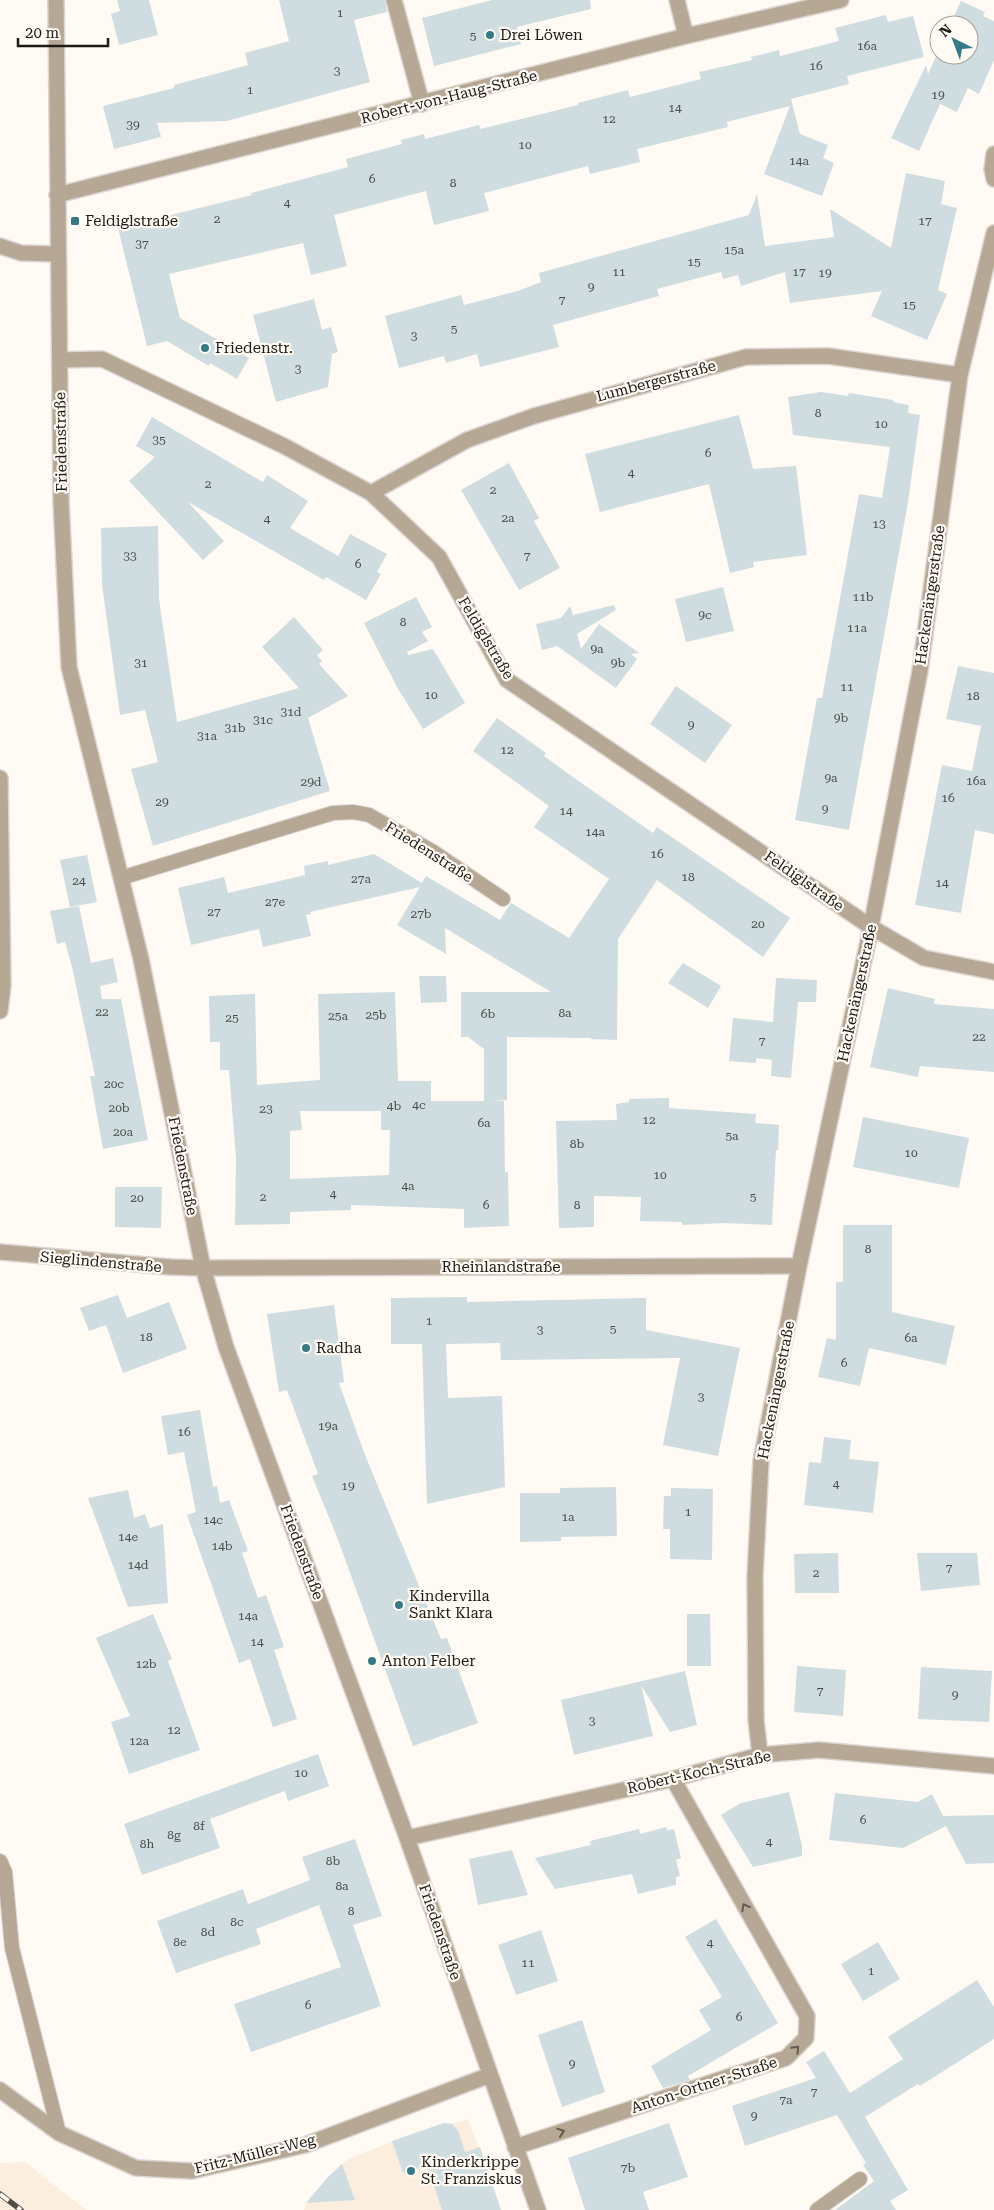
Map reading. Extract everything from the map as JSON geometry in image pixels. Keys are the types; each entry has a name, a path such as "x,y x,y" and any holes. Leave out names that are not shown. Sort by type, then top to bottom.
{"street":[{"name":"Friedenstraße","path":"56,0 62,502 69,667 141,959 203,1268 226,1347 407,1838 538,2210"},
{"path":"394,0 422,104"},
{"path":"677,0 686,36"},
{"name":"Robert-von-Haug-Straße","path":"57,195 686,36 840,0"},
{"path":"994,154 992,169 994,179"},
{"name":"Hackenängerstraße","path":"760,1755 756,1720 755,1576 761,1461 799,1266 871,927 920,671 960,375 994,233"},
{"path":"0,246 22,253 58,254"},
{"name":"Lumbergerstraße","path":"371,493 467,440 526,419 672,376 746,357 828,356 960,375"},
{"name":"Feldiglstraße","path":"60,360 102,359 284,446 371,493 439,557 508,680 871,927 924,958 994,972"},
{"path":"0,778 3,986 0,1011"},
{"name":"Sieglindenstraße","path":"0,1252 160,1267 203,1268"},
{"name":"Rheinlandstraße","path":"203,1268 799,1266"},
{"name":"Robert-Koch-Straße","path":"407,1838 673,1779 760,1755 819,1750 994,1766"},
{"name":"Anton-Ortner-Straße","path":"515,2147 786,2058 806,2038 806,2016 673,1779"},
{"name":"Fritz-Müller-Weg","path":"0,2090 59,2133 136,2168 192,2171 305,2145 490,2075"}],"lane":[{"name":"Friedenstraße","path":"121,878 333,813 353,812 369,815 432,851 503,899"},
{"path":"0,1861 5,1872 12,1948 59,2133"},
{"path":"817,2210 860,2179"}],"shaded area":[{"name":"Kinderkrippe St. Franziskus","path":"468,2119 501,2210 304,2210 308,2201 342,2164 352,2157 443,2123 452,2124"},
{"path":"25,2162 86,2210 0,2210 0,2163"}],"building":[{"path":"117,0 149,0 158,35 119,45 111,14 120,11"},
{"path":"279,0 385,0 387,12 354,20 370,82 227,121 157,123 161,137 114,149 103,106 174,88 174,85 248,65 245,53 289,41"},
{"path":"492,0 590,0 591,9 517,27 521,44 434,66 422,18"},
{"path":"961,1 985,12 983,16 994,21 994,60 979,94 968,88 957,112 940,104 919,151 891,138 926,65 928,74 932,65 979,65 979,15 955,15"},
{"path":"886,15 888,22 913,16 924,57 847,76 849,84 791,99 800,134 828,145 823,158 834,163 822,196 764,174 790,106 727,122 728,127 637,149 640,162 590,174 588,166 484,193 489,211 434,225 426,191 334,215 347,266 311,275 303,243 169,274 180,318 249,358 237,379 210,363 209,366 167,341 147,346 118,228 252,195 251,193 348,167 346,159 402,144 401,140 424,134 425,139 479,125 480,129 578,105 578,103 628,90 630,97 701,79 699,72 752,60 751,57 779,50 780,56 839,41 835,28"},
{"path":"906,173 945,181 941,204 957,208 938,290 947,294 927,340 871,316 882,291 790,303 785,272 741,286 738,275 723,279 721,272 657,289 659,296 553,325 559,347 480,367 477,354 446,363 444,356 399,368 385,316 461,295 464,305 518,291 541,282 539,273 749,215 757,194 765,246 834,237 830,209 891,248"},
{"path":"314,299 322,330 331,327 338,352 332,354 328,387 276,402 253,315"},
{"path":"821,392 848,396 849,393 893,400 893,402 909,405 908,413 920,415 908,502 849,830 795,820 817,698 822,698 859,494 882,498 890,447 793,435 788,397"},
{"path":"739,415 753,469 796,466 807,555 753,562 754,567 730,573 709,484 600,512 585,454"},
{"path":"152,417 263,482 267,475 308,501 290,528 338,556 350,534 387,554 377,572 381,574 366,600 326,577 324,580 188,502 224,541 203,560 129,481 155,457 136,446"},
{"path":"509,463 539,518 534,521 560,568 519,590 461,490"},
{"path":"158,526 159,599 177,722 299,688 262,647 294,617 323,650 317,655 322,661 319,664 348,696 308,718 330,791 153,846 131,769 158,762 145,710 120,715 102,585 101,528"},
{"path":"723,587 734,631 686,642 675,599"},
{"path":"416,597 432,627 422,632 428,641 407,652 408,655 433,649 465,703 423,729 397,687 364,623"},
{"path":"614,605 616,610 577,634 581,649 599,624 639,653 631,654 637,659 616,688 557,646 542,650 536,624 561,618 570,606 573,615"},
{"path":"958,666 994,673 994,834 975,830 961,913 915,905 942,765 972,771 981,726 946,719"},
{"path":"676,686 732,725 705,763 650,724"},
{"path":"497,718 546,753 544,756 653,833 657,827 790,918 763,957 657,880 618,939 617,1040 507,1037 507,1100 491,1101 504,1101 505,1172 508,1172 509,1226 464,1228 464,1209 351,1205 351,1210 290,1212 290,1224 235,1225 236,1158 229,1070 220,1070 220,1042 210,1042 209,996 255,994 257,1085 320,1080 318,994 395,992 398,1081 431,1081 431,1101 484,1101 484,1049 468,1037 461,1037 461,992 551,992 445,928 446,954 397,925 420,887 310,912 311,914 306,915 311,936 263,947 259,929 191,945 178,888 224,877 228,893 305,875 304,866 328,861 328,865 374,854 422,883 426,876 500,920 511,903 569,938 609,879 534,827 549,806 473,751","holes":["300,1111 381,1111 381,1130 390,1130 389,1175 290,1179 290,1131 302,1130"]},
{"path":"87,855 97,902 70,907 60,860"},
{"path":"79,906 91,963 113,958 118,982 100,986 102,999 121,999 148,1140 103,1149 90,1076 95,1076 72,967 65,942 57,944 50,911"},
{"path":"683,963 721,986 708,1008 668,983"},
{"path":"419,976 446,976 447,1002 421,1003"},
{"path":"776,978 817,980 816,1002 798,1002 791,1078 771,1076 772,1060 756,1058 756,1063 729,1061 733,1018 773,1022"},
{"path":"888,988 935,999 934,1004 994,1009 994,1072 920,1066 918,1077 870,1067"},
{"path":"669,1098 669,1108 756,1114 755,1123 779,1125 772,1225 726,1223 682,1225 682,1222 640,1221 641,1197 594,1196 594,1227 559,1228 556,1121 617,1120 616,1104 629,1102 629,1099"},
{"path":"863,1117 969,1138 959,1188 853,1167"},
{"path":"115,1187 162,1187 161,1228 115,1227"},
{"path":"843,1225 892,1225 892,1312 955,1326 946,1365 869,1348 860,1386 818,1377 827,1338 836,1340 836,1282 843,1282"},
{"path":"118,1295 127,1318 169,1302 187,1349 123,1373 106,1325 89,1331 80,1308"},
{"path":"467,1297 467,1302 646,1298 646,1330 740,1348 718,1456 663,1445 680,1358 501,1360 500,1343 446,1344 448,1398 502,1396 505,1487 427,1504 422,1344 391,1344 391,1298"},
{"path":"334,1305 344,1382 339,1383 365,1455 441,1639 447,1638 478,1723 413,1746 337,1537 312,1476 318,1474 287,1390 279,1392 267,1314"},
{"path":"200,1410 213,1487 217,1486 220,1503 229,1500 248,1551 242,1553 258,1598 266,1595 284,1647 274,1650 297,1719 273,1727 250,1659 239,1663 187,1515 196,1512 184,1452 168,1455 161,1416"},
{"path":"824,1437 851,1440 849,1459 879,1462 873,1513 804,1505 809,1462 821,1463"},
{"path":"616,1487 617,1536 561,1537 561,1541 520,1542 520,1493 560,1493 560,1488"},
{"path":"671,1488 713,1489 712,1560 670,1559 670,1529 663,1529 664,1496 671,1496"},
{"path":"128,1490 134,1518 145,1514 150,1528 163,1524 168,1603 128,1607 88,1498"},
{"path":"838,1553 839,1593 795,1593 794,1554"},
{"path":"917,1553 977,1553 980,1585 921,1591"},
{"path":"153,1614 172,1659 168,1661 200,1750 129,1774 111,1722 130,1716 96,1638"},
{"path":"687,1614 710,1614 711,1666 687,1666"},
{"path":"797,1666 846,1670 843,1716 794,1712"},
{"path":"921,1667 992,1671 989,1722 918,1719"},
{"path":"685,1671 697,1725 670,1732 641,1685 653,1736 574,1755 561,1700"},
{"path":"318,1754 329,1786 288,1801 285,1791 210,1819 220,1848 142,1875 124,1824"},
{"path":"789,1792 802,1846 802,1856 753,1867 721,1815 741,1803"},
{"path":"835,1793 918,1802 932,1794 943,1816 994,1815 994,1863 966,1864 946,1826 903,1848 829,1840"},
{"path":"666,1827 667,1830 674,1829 681,1858 676,1860 680,1876 676,1877 676,1885 638,1894 632,1874 555,1889 535,1858 591,1845 590,1841 639,1829 640,1834"},
{"path":"355,1839 382,1916 353,1925 381,2006 251,2052 234,2004 341,1967 319,1905 256,1929 261,1944 176,1973 157,1921 243,1889 248,1904 310,1880 302,1857"},
{"path":"512,1850 528,1895 478,1905 469,1859"},
{"path":"716,1919 778,2023 688,2076 690,2080 663,2088 651,2066 711,2030 699,2010 722,1997 685,1937"},
{"path":"541,1930 558,1981 516,1995 498,1945"},
{"path":"878,1942 900,1979 863,2001 841,1964"},
{"path":"977,1980 994,2007 994,2039 920,2086 918,2084 865,2117 908,2190 890,2201 896,2210 835,2210 874,2181 863,2165 866,2163 837,2115 745,2146 732,2106 816,2078 806,2062 824,2051 850,2093 903,2059 888,2037"},
{"path":"582,2020 605,2092 562,2107 538,2035"},
{"path":"444,2123 452,2124 458,2130 465,2152 480,2147 501,2210 442,2210 427,2165 403,2173 392,2141"},
{"path":"669,2123 688,2177 643,2192 649,2210 585,2210 568,2158"},
{"path":"342,2164 355,2200 306,2203 328,2177"}],"railway":[{"path":"0,2194 21,2210"}],"place":[{"name":"Drei Löwen","path":"490,35"},
{"name":"Feldiglstraße","path":"75,221"},
{"name":"Friedenstr.","path":"205,348"},
{"name":"Radha","path":"306,1348"},
{"name":"Kindervilla Sankt Klara","path":"399,1605"},
{"name":"Anton Felber","path":"372,1661"},
{"name":"Kinderkrippe St. Franziskus","path":"411,2171"}]}
